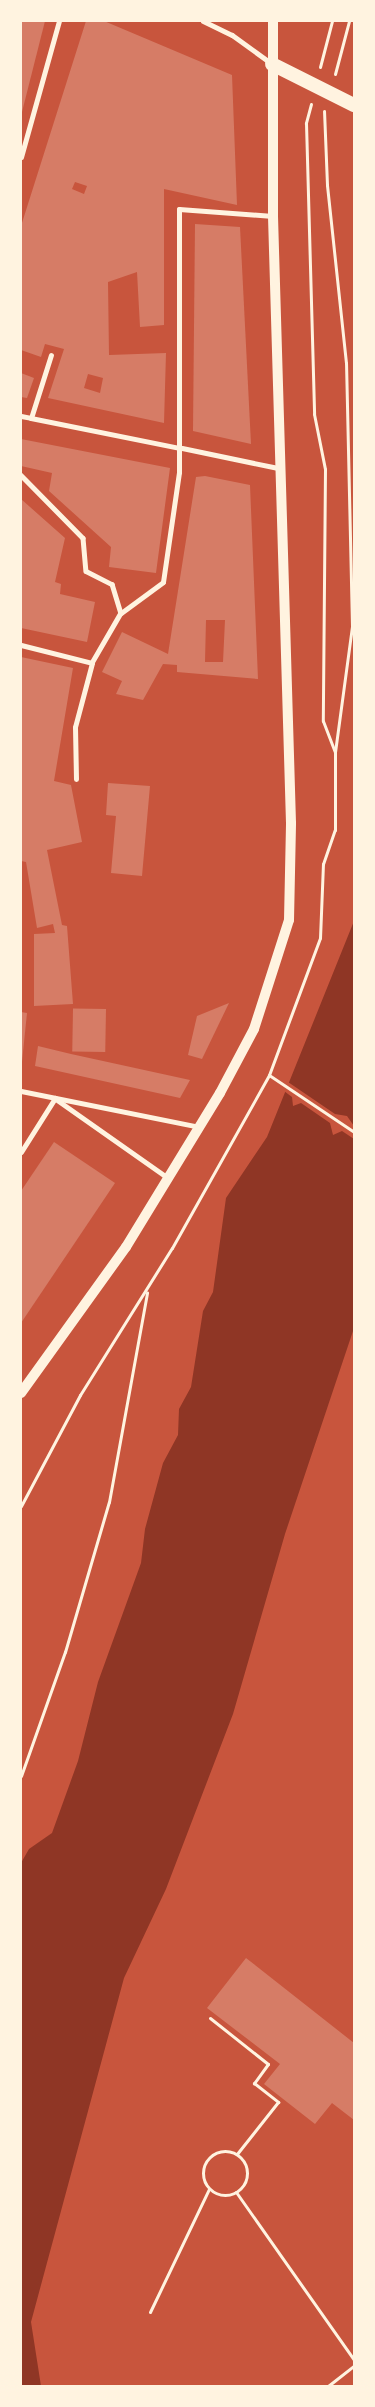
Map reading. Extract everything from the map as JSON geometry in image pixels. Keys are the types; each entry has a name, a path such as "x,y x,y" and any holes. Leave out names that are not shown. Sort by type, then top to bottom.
{"highway":[{"path":"272,64 309,90 354,105"}],"main road":[{"path":"21,1393 126,1247 200,1127 254,1029 289,920 291,823 278,468 273,216 272,21"}],"street":[{"path":"21,157 59,21"},
{"path":"203,21 232,34 272,64"},
{"path":"76,779 75,727 92,663 121,614 163,582 182,448 178,209 273,216"},
{"path":"31,418 51,355"},
{"path":"21,416 278,468"},
{"path":"21,475 83,538 86,571 112,584 121,614"},
{"path":"21,646 92,663"},
{"path":"21,1091 200,1127"},
{"path":"21,1152 55,1098"},
{"path":"55,1098 168,1178"}],"path":[{"path":"318,77 332,21"},
{"path":"332,84 349,21"},
{"path":"309,90 306,123 314,414 325,469 324,721 336,752"},
{"path":"21,1506 80,1395 147,1289 269,1075 320,938 323,864 335,830 336,752 352,626 352,490 346,363 322,121 327,102"},
{"path":"269,1075 354,1132"},
{"path":"21,1776 109,1502 147,1289"},
{"path":"354,1497 354,1655"},
{"path":"210,2018 268,2064 254,2083 278,2102 237,2154"},
{"path":"222,2150 237,2154 247,2173 236,2192 222,2195 209,2188 203,2176 209,2156 222,2150"},
{"path":"150,2312 209,2188"},
{"path":"236,2192 354,2360"},
{"path":"328,2386 354,2366"}],"shaded area":[{"path":"354,921 354,1328 285,1534 233,1714 166,1889 124,1978 31,2322 41,2386 21,2386 21,1863 29,1849 52,1833 78,1761 98,1682 141,1563 145,1529 163,1463 178,1435 179,1409 191,1387 203,1311 213,1292 226,1198 267,1137"}],"pier":[{"path":"288,1082 335,1114 347,1116 354,1126 354,1139 342,1131 333,1135 330,1123 301,1103 293,1106 292,1097 284,1091"}],"building":[{"path":"21,21 45,21 22,112 21,112"},
{"path":"86,21 104,21 232,75 237,205 164,189 164,325 140,327 137,272 108,282 109,355 166,353 164,423 48,398 64,349 45,344 41,357 21,350 21,226","holes":["75,182 87,186 84,194 72,189","88,374 103,378 100,393 84,388"]},
{"path":"195,224 240,227 251,444 193,431"},
{"path":"21,373 34,378 27,398 21,397"},
{"path":"21,439 170,468 156,573 109,567 111,547 49,491 52,473 21,466"},
{"path":"205,476 250,485 258,679 177,672 177,665 163,664 143,700 116,694 122,681 102,672 122,632 168,654 196,477","holes":["206,620 225,620 223,662 205,662"]},
{"path":"21,499 65,538 55,582 61,584 60,594 95,602 87,642 21,628"},
{"path":"21,657 73,668 54,781 71,785 82,842 47,850 62,925 67,926 73,1004 34,1006 34,934 55,933 53,924 37,928 26,862 21,861"},
{"path":"108,783 150,786 142,876 111,873 116,816 106,815"},
{"path":"229,1003 202,1059 188,1055 197,1016"},
{"path":"73,1008 106,1009 105,1052 72,1051"},
{"path":"21,1012 27,1013 22,1062 21,1062"},
{"path":"38,1046 190,1080 180,1098 35,1066"},
{"path":"54,1142 115,1183 21,1323 21,1191"},
{"path":"246,1958 354,2043 354,2120 332,2103 315,2124 264,2084 280,2064 207,2008"}]}
